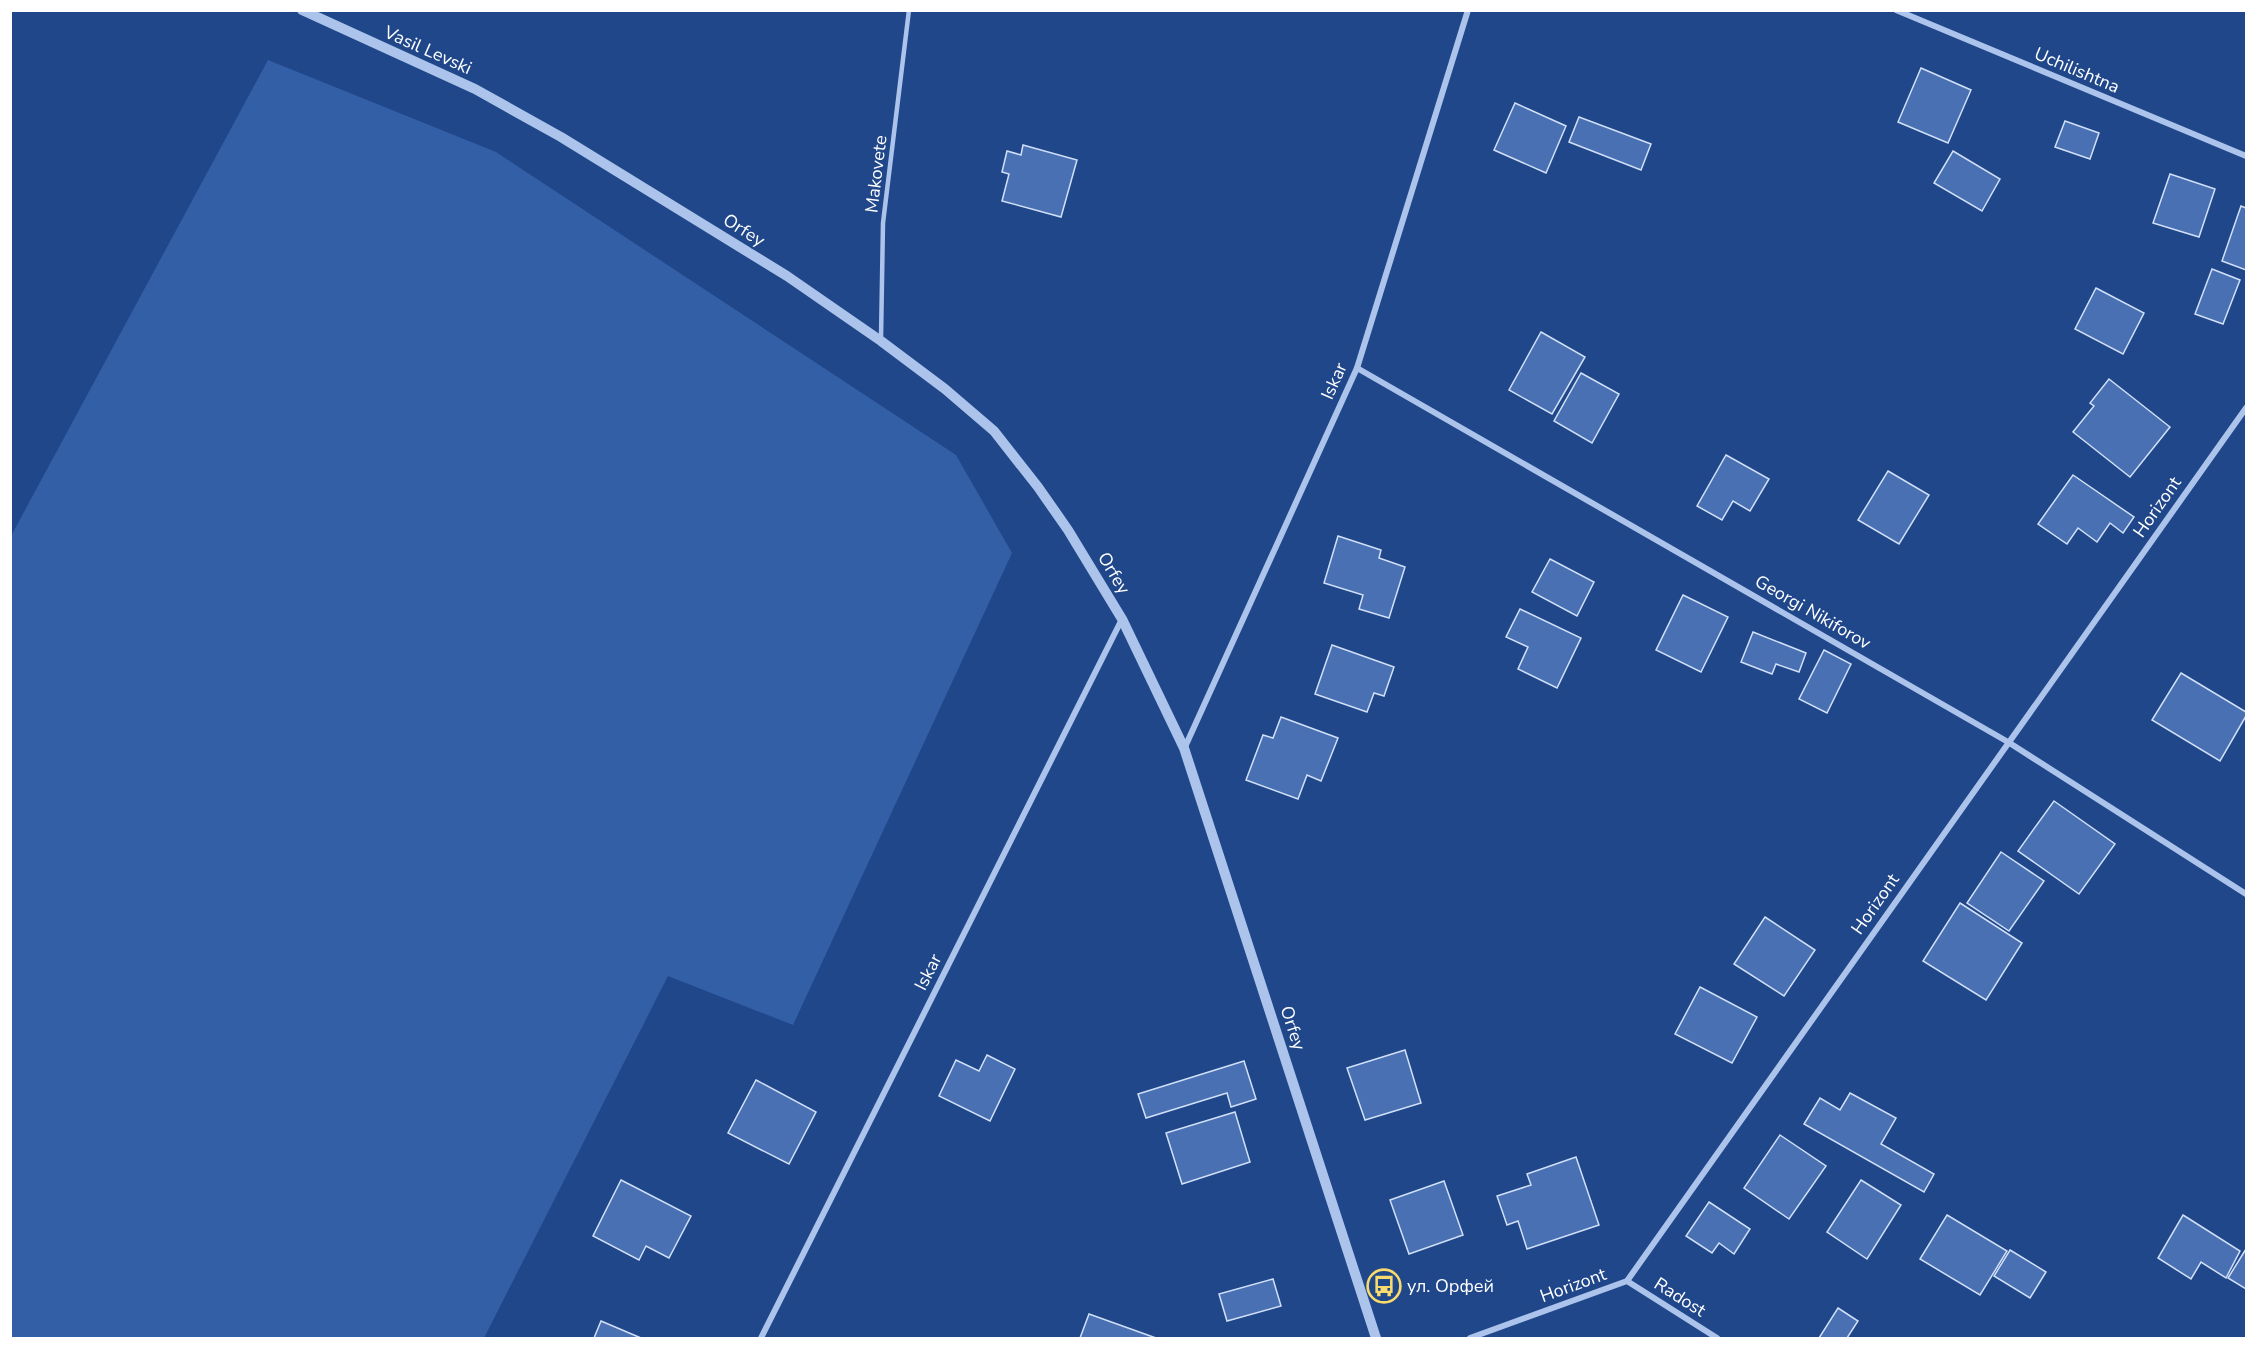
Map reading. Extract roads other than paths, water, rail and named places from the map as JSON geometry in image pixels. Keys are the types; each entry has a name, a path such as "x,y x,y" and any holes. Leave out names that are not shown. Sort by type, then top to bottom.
{"street":[{"name":"Vasil Levski","path":"302,10 475,89"},
{"name":"Iskar","path":"1185,748 1356,368 1468,10"},
{"name":"Uchilishtna","path":"1896,10 2247,156"},
{"name":"Orfey","path":"475,89 591,155 787,276 881,341 945,389 993,432 1038,487 1068,530 1122,619 1185,748 1376,1338"},
{"name":"Georgi Nikiforov","path":"1356,368 2008,741 2247,894"},
{"name":"Horizont","path":"1470,1338 1627,1281 2008,741 2247,408"},
{"name":"Iskar","path":"761,1338 1122,619"},
{"name":"Radost","path":"1627,1281 1717,1338"}],"lane":[{"name":"Makovete","path":"881,341 883,223 909,10"}],"place":[{"name":"ул. Орфей","path":"1384,1286"}]}
